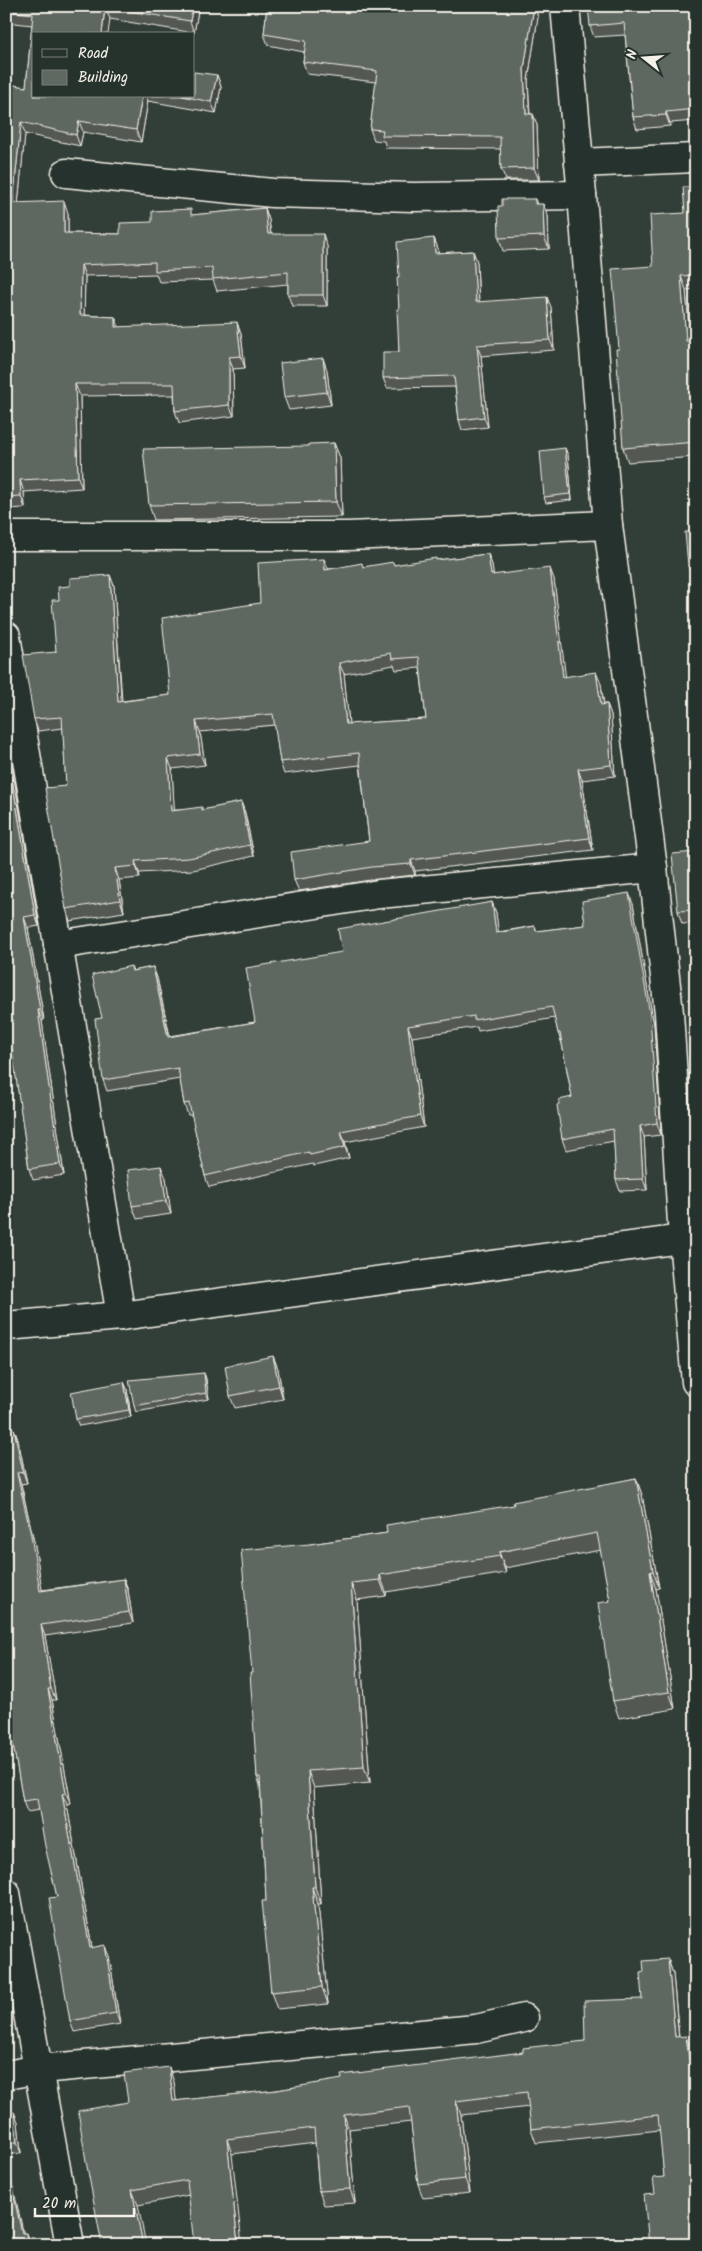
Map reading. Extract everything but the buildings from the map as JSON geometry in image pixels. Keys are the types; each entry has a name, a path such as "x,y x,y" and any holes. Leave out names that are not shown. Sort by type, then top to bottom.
{"street":[{"path":"565,6 608,526 654,868 669,1013 689,1238 696,1382"},
{"path":"579,164 696,158"},
{"path":"66,173 273,193 413,197 582,195"},
{"path":"6,536 348,536 608,526"},
{"path":"6,636 121,1316"},
{"path":"58,946 378,894 654,868"},
{"path":"6,1326 121,1316 689,1238"},
{"path":"6,1893 40,2069 70,2245"},
{"path":"6,2075 40,2069 476,2029 524,2018"}]}
